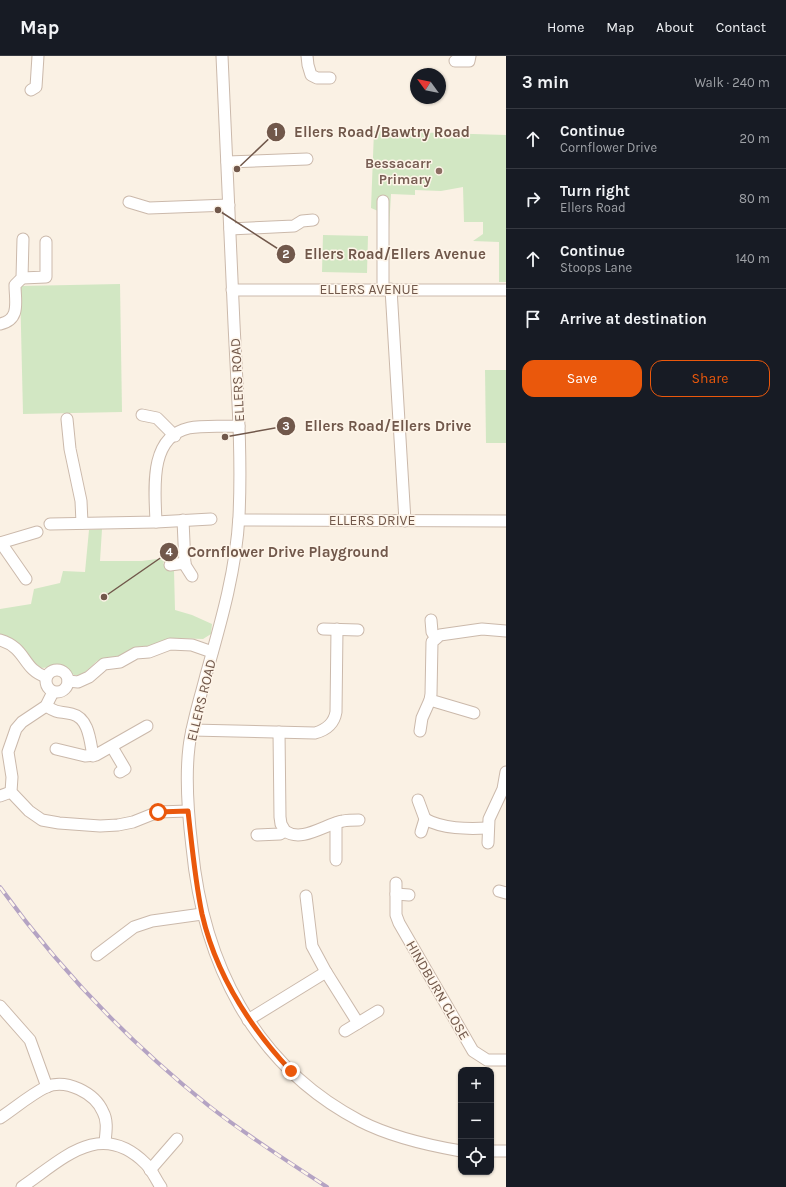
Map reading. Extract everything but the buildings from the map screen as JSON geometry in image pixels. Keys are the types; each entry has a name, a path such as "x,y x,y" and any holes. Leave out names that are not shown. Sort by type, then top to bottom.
{"street":[{"path":"31,90 36,88 38,56"},
{"name":"ELLERS ROAD","path":"222,56 239,426 239,520 233,568 192,730 189,750 188,811 194,868 202,914 207,933 227,982 248,1020 270,1049 291,1071 338,1108 361,1122 404,1139 458,1150"},
{"path":"307,56 311,75 317,78 330,78"},
{"path":"454,61 469,61 470,56"},
{"path":"227,162 307,159"},
{"path":"383,201 387,288 405,521"},
{"path":"129,202 149,208 229,205"},
{"path":"230,229 294,226 302,221 313,220"},
{"path":"22,278 23,239"},
{"path":"0,324 11,320 15,314 15,284 22,278 46,277 46,242"},
{"name":"ELLERS AVENUE","path":"232,290 387,288 506,290"},
{"path":"142,415 157,418 175,436"},
{"path":"67,419 70,450 81,501 82,523"},
{"path":"156,522 155,473 163,448 175,436 189,428 239,426"},
{"path":"50,524 156,522 211,519"},
{"path":"183,520 185,564 186,569 192,576"},
{"name":"ELLERS DRIVE","path":"239,520 506,521"},
{"path":"26,579 0,543 37,532"},
{"path":"170,565 185,564"},
{"path":"431,620 432,632 436,637"},
{"path":"323,629 358,630"},
{"path":"192,730 315,733 322,731 332,723 335,718 337,629"},
{"path":"420,732 422,718 430,700 432,642 436,637 440,635 482,629 506,631"},
{"path":"0,640 17,648 30,668 38,674 46,677"},
{"path":"68,681 78,682 89,677 104,664 120,662 136,652 149,652 170,644 192,645 212,652"},
{"path":"46,677 51,672 59,670 65,674 68,681"},
{"path":"46,677 47,687 53,692"},
{"path":"53,692 63,690 68,681"},
{"path":"53,692 46,706 22,722 16,729 4,750 12,777 11,792 29,811 42,820 59,823 100,826 134,822 158,812 188,811"},
{"path":"430,700 474,713"},
{"path":"46,706 58,713 68,713 81,718 85,724 93,756"},
{"path":"56,749 85,756 93,756 112,747 147,726"},
{"path":"280,732 280,817 281,824 285,830 297,835 307,834 336,823 359,820"},
{"path":"112,747 125,769 120,772"},
{"path":"488,843 488,828 493,808 503,789 506,772"},
{"path":"0,796 11,792"},
{"path":"418,800 425,819 421,832"},
{"path":"425,819 441,825 467,828 488,828"},
{"path":"336,823 336,860"},
{"path":"257,834 280,834 285,830"},
{"name":"HINDBURN CLOSE","path":"396,883 396,915 399,923 473,1051 487,1060 506,1060"},
{"path":"396,894 409,895"},
{"path":"306,896 302,911 312,946 326,972 358,1023"},
{"path":"97,955 134,927 152,921 202,914"},
{"path":"248,1020 326,972"},
{"path":"0,1006 30,1040 47,1086"},
{"path":"345,1031 378,1011"},
{"path":"0,1118 47,1086 62,1084 83,1090 94,1099 103,1111 105,1118 105,1142"},
{"path":"150,1170 177,1139"},
{"path":"22,1187 78,1149 91,1143 105,1142 124,1148 146,1164 161,1187"},
{"path":"494,1151 506,1151"}],"green space":[{"path":"374,131 506,135 506,282 499,282 499,242 473,241 483,234 483,222 464,222 463,187 441,191 415,190 415,195 391,194 389,230 377,230 378,211 371,208"},
{"path":"323,235 368,236 367,273 322,272"},
{"path":"120,284 122,412 23,414 20,286"},
{"path":"485,370 506,370 506,443 486,443"},
{"path":"102,529 100,561 142,561 172,557 163,563 169,569 174,570 175,610 192,615 212,624 211,634 203,639 171,638 151,646 133,649 115,658 97,661 83,674 79,675 74,675 60,667 39,668 19,645 0,636 0,609 31,604 34,589 60,583 63,571 85,572 89,530"}],"railway":[{"path":"0,887 46,947 71,976 151,1057 223,1117 327,1187"}],"place":[{"name":"Ellers Road/Bawtry Road","path":"237,169"},
{"name":"Bessacarr Primary","path":"439,171"},
{"name":"Ellers Road/Ellers Avenue","path":"218,210"},
{"name":"Ellers Road/Ellers Drive","path":"225,437"},
{"name":"Cornflower Drive Playground","path":"104,597"}],"route":[{"path":"158,812 188,811 194,868 202,914 207,933 216,956 227,982 248,1020 270,1049 291,1071"}]}
